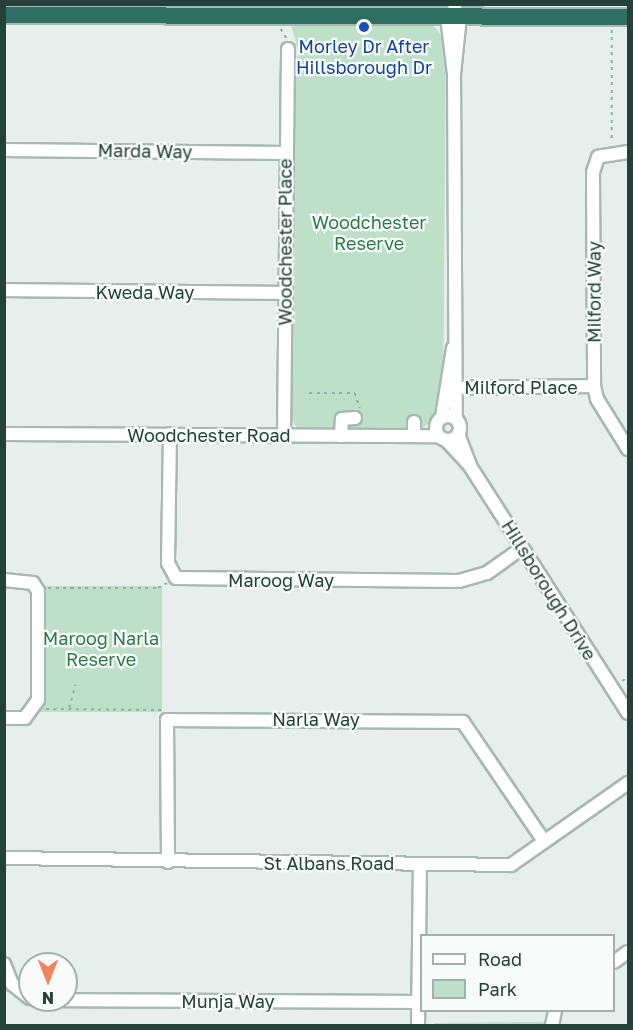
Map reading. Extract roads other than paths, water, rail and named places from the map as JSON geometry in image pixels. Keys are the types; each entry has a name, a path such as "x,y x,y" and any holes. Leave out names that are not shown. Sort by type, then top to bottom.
{"highway":[{"path":"4,15 454,10 628,17"}],"street":[{"path":"414,436 440,419 456,419 453,387 454,74 459,26 454,10"},
{"name":"Woodchester Place","path":"284,435 285,153 288,49"},
{"name":"Marda Way","path":"4,150 285,153"},
{"name":"Milford Way","path":"628,152 613,152 598,157 593,172 594,386 597,399 628,449"},
{"name":"Kweda Way","path":"4,290 286,293"},
{"name":"Milford Place","path":"453,387 594,386"},
{"path":"453,387 440,419 442,438 458,434"},
{"path":"341,436 342,418 358,414"},
{"name":"Hillsborough Drive","path":"456,419 458,434 470,466 628,713"},
{"path":"414,423 414,436"},
{"name":"Woodchester Road","path":"4,434 442,438"},
{"name":"Maroog Way","path":"170,435 168,563 176,578 459,581 487,573 522,548"},
{"name":"Hillsborough Drive","path":"442,438 470,466"},
{"path":"4,580 33,583 37,588 36,709 26,718 4,718"},
{"name":"Narla Way","path":"168,862 167,720 463,722 544,841"},
{"name":"St Albans Road","path":"4,858 511,865 628,783"},
{"path":"418,1026 420,864"},
{"path":"615,961 628,952"},
{"path":"4,964 12,984 18,989"},
{"name":"Munja Way","path":"78,1000 418,1002"}],"place":[{"name":"Morley Dr After Hillsborough Dr","path":"364,27"}],"park label":[{"name":"Woodchester Reserve","path":"369,233"},
{"name":"Maroog Narla Reserve","path":"101,649"}]}
